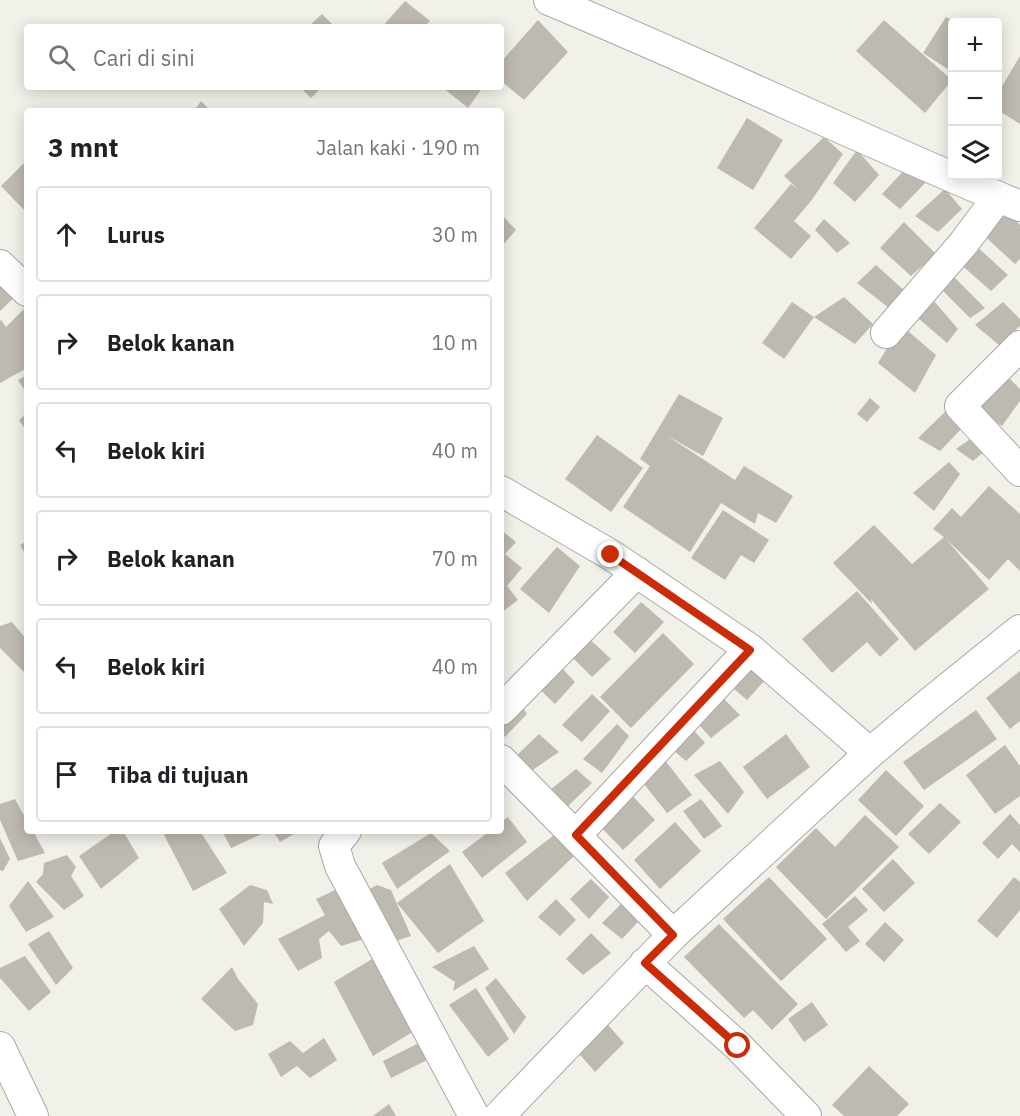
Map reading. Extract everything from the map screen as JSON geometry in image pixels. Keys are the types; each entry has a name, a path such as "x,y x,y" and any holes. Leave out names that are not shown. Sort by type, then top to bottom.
{"street":[{"path":"549,0 648,42 927,168 1009,202 963,244 886,333"},
{"path":"0,265 24,288"},
{"path":"1020,346 960,406 1020,471"},
{"path":"504,493 637,572 750,650 870,753"},
{"path":"504,707 637,572"},
{"path":"499,1116 673,935 870,753 1020,630"},
{"path":"576,835 750,650"},
{"path":"504,763 673,935"},
{"path":"344,834 334,846 340,866 474,1116"},
{"path":"645,963 738,1046 806,1116"},
{"path":"0,1047 33,1116"}],"building":[{"path":"405,1 430,21 427,24 385,24"},
{"path":"322,14 332,24 311,24"},
{"path":"946,17 948,18 948,69 923,53"},
{"path":"538,20 568,52 524,100 504,83 504,59"},
{"path":"884,20 948,76 948,85 925,113 856,51"},
{"path":"1020,56 1020,124 1002,113 1002,86"},
{"path":"303,90 319,90 311,98"},
{"path":"446,90 481,90 468,108"},
{"path":"201,101 208,108 196,108"},
{"path":"747,118 783,140 753,190 717,168"},
{"path":"824,137 843,154 811,201 794,221 811,236 791,259 754,228 791,184 798,189 784,176"},
{"path":"857,150 879,175 855,202 833,183"},
{"path":"24,163 24,210 1,186"},
{"path":"908,166 928,180 900,209 882,194"},
{"path":"945,189 962,209 938,232 915,216"},
{"path":"1006,210 1020,225 1020,259 1015,264 980,232"},
{"path":"504,217 516,230 504,244"},
{"path":"824,219 850,243 837,253 815,230"},
{"path":"904,222 936,254 911,276 880,248"},
{"path":"973,243 1008,275 991,291 958,262"},
{"path":"876,265 908,294 889,308 857,283"},
{"path":"949,272 985,308 970,318 936,284"},
{"path":"0,273 19,293 0,311"},
{"path":"927,293 958,329 947,343 911,312"},
{"path":"844,297 873,324 855,344 814,317"},
{"path":"792,302 814,317 784,359 762,343"},
{"path":"1003,302 1020,319 1020,326 999,345 975,325"},
{"path":"24,309 24,370 0,383 1,320 6,327"},
{"path":"901,325 936,355 915,393 878,363"},
{"path":"1007,376 1020,389 1020,401 1002,426 975,407"},
{"path":"24,377 24,389 18,380"},
{"path":"679,394 723,418 703,456 666,435 735,480 744,466 793,496 776,523 758,513 755,524 721,503 690,552 623,507 650,466 640,459"},
{"path":"870,398 880,407 867,422 857,414"},
{"path":"949,408 967,423 940,451 918,438"},
{"path":"24,416 24,428 19,420"},
{"path":"979,433 992,445 973,461 956,449"},
{"path":"597,435 643,468 611,512 565,479"},
{"path":"949,462 960,474 934,511 913,493"},
{"path":"989,486 1020,514 1020,571 1008,559 989,580 946,539 989,589 915,651 871,599 872,604 833,563 874,525 912,564 944,537 933,529 952,508 961,517"},
{"path":"723,510 769,540 754,563 741,555 725,580 691,558"},
{"path":"504,532 516,542 505,554 522,568 507,586 518,600 504,611"},
{"path":"557,547 580,566 549,613 520,589"},
{"path":"857,591 899,639 880,657 867,642 832,673 802,639"},
{"path":"641,602 664,622 635,653 613,632"},
{"path":"12,622 24,636 24,672 0,648 0,626"},
{"path":"663,633 694,664 631,728 600,697"},
{"path":"584,634 611,659 592,677 566,651"},
{"path":"747,662 766,679 747,700 727,683"},
{"path":"559,665 575,682 555,704 535,685"},
{"path":"1020,671 1020,721 1010,729 986,698"},
{"path":"592,694 610,711 582,742 562,725"},
{"path":"719,694 740,715 711,738 692,717"},
{"path":"520,702 527,714 505,737 504,715"},
{"path":"976,710 997,739 924,790 903,762"},
{"path":"617,724 629,736 602,773 583,759"},
{"path":"690,726 705,743 686,761 667,745"},
{"path":"539,734 559,752 531,771 515,757"},
{"path":"786,734 810,767 767,799 743,767"},
{"path":"1005,745 1020,766 1020,796 995,814 966,775"},
{"path":"664,759 692,795 667,813 640,779"},
{"path":"720,761 744,792 728,814 694,775"},
{"path":"576,769 592,783 566,808 550,790"},
{"path":"886,770 924,806 896,836 858,800"},
{"path":"629,792 655,820 623,850 597,823"},
{"path":"15,799 24,816 24,834 35,834 45,853 18,861 0,820 0,804"},
{"path":"701,799 722,826 704,839 683,811"},
{"path":"940,803 961,822 929,854 908,834"},
{"path":"1010,814 1020,825 1020,852 1012,844 998,859 982,843"},
{"path":"865,815 899,847 826,919 776,867 816,828 835,847"},
{"path":"508,817 527,842 482,878 462,852 486,834 504,834 504,820"},
{"path":"675,822 701,851 660,889 634,860"},
{"path":"111,834 125,834 139,858 101,889 79,856"},
{"path":"164,834 202,834 227,873 193,891"},
{"path":"224,834 261,834 231,848"},
{"path":"275,834 294,834 280,842"},
{"path":"429,834 450,851 397,889 382,863"},
{"path":"554,835 575,855 527,901 505,873"},
{"path":"0,838 10,859 3,871 0,870"},
{"path":"67,855 76,867 71,876 84,896 64,910 36,882 43,874 44,863"},
{"path":"893,859 915,883 884,912 862,889"},
{"path":"450,864 484,921 438,953 397,903"},
{"path":"769,877 827,939 781,981 723,919"},
{"path":"1014,877 1020,882 1020,910 997,938 977,921"},
{"path":"591,879 609,897 589,919 570,899"},
{"path":"28,881 54,917 26,932 9,906"},
{"path":"250,885 267,890 273,904 264,902 263,923 244,946 219,909"},
{"path":"377,885 391,890 411,936 387,944 366,891"},
{"path":"344,886 364,939 341,946 329,931 319,939 322,958 298,971 278,939 325,915 316,899"},
{"path":"855,896 868,910 848,927 860,941 846,952 822,924"},
{"path":"556,899 576,920 560,936 538,917"},
{"path":"621,904 638,922 622,939 602,923"},
{"path":"885,922 904,940 884,962 865,944"},
{"path":"719,924 798,1004 772,1030 753,1010 744,1018 684,957"},
{"path":"49,931 73,968 56,985 28,944"},
{"path":"591,933 611,953 583,975 566,959"},
{"path":"474,946 489,969 453,991 455,982 432,967"},
{"path":"25,956 51,992 29,1011 0,978 0,968"},
{"path":"377,956 419,1028 373,1056 334,982"},
{"path":"232,967 238,979 258,1004 253,1025 235,1031 201,999"},
{"path":"496,978 526,1017 514,1034 485,988"},
{"path":"476,988 509,1039 488,1057 449,1005"},
{"path":"812,1002 828,1025 804,1042 788,1019"},
{"path":"601,1017 624,1043 595,1072 569,1042"},
{"path":"324,1038 337,1060 310,1078 297,1066 281,1077 268,1054 290,1041 303,1053"},
{"path":"419,1043 429,1059 391,1078 383,1061"},
{"path":"869,1066 909,1104 897,1116 844,1116 832,1105"},
{"path":"389,1104 396,1116 373,1116"}],"route":[{"path":"611,555 750,650 576,835 673,935 645,963 738,1046"}]}
